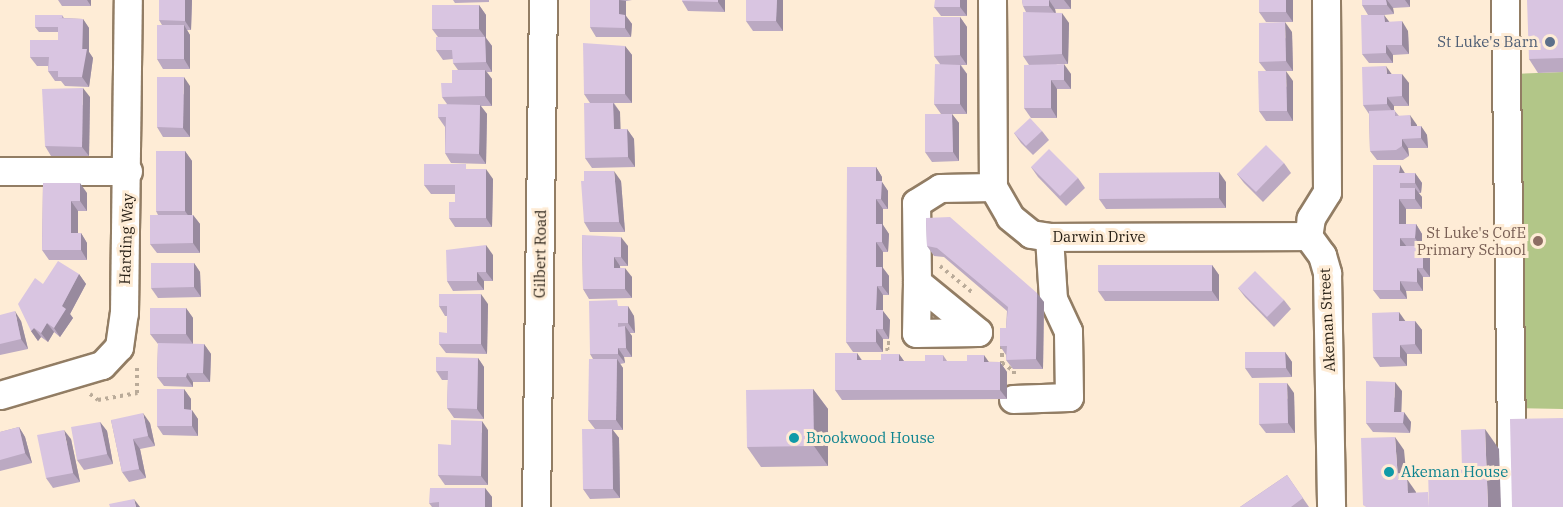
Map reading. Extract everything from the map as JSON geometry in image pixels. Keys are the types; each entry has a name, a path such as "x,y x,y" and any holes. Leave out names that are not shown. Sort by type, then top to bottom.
{"street":[{"name":"Harding Way","path":"0,395 108,375 119,347 124,313 128,171 128,0"},
{"name":"Gilbert Road","path":"536,507 543,0"},
{"path":"917,282 916,203 940,188 993,188 992,0"},
{"path":"1308,236 1311,218 1327,192 1326,0"},
{"path":"1505,0 1512,507"},
{"path":"0,171 128,171"},
{"name":"Darwin Drive","path":"993,188 1010,217 1031,234 1049,237 1308,236"},
{"name":"Akeman Street","path":"1308,236 1323,255 1327,273 1331,507"},
{"path":"1013,399 1069,397 1068,331 1053,299 1049,237"}],"path":[{"path":"1002,363 1003,334"},
{"path":"883,362 898,362"},
{"path":"992,363 1002,363 1014,371 1013,399"}],"green space":[{"name":"St Luke's CofE Primary School","path":"1563,72 1563,409 1515,408 1512,74"}],"building":[{"path":"159,0 185,0 185,21 159,20"},
{"path":"590,0 619,0 619,14 625,15 625,28 590,27"},
{"path":"718,0 718,2 682,1"},
{"path":"746,0 777,0 776,21 746,21"},
{"path":"935,0 960,0 960,7 934,7"},
{"path":"1022,0 1049,0 1049,6 1023,6"},
{"path":"1259,0 1286,0 1286,12 1259,12"},
{"path":"1362,0 1386,0 1387,5 1362,5"},
{"path":"1527,0 1563,0 1563,58 1529,59"},
{"path":"432,5 479,5 479,29 432,29"},
{"path":"1023,12 1062,13 1062,54 1023,56"},
{"path":"35,15 62,15 62,18 58,18 58,27 35,27"},
{"path":"1361,15 1384,15 1385,22 1402,21 1402,45 1386,45 1386,53 1362,54"},
{"path":"933,17 960,17 960,55 934,56"},
{"path":"58,18 83,19 82,49 87,49 82,77 58,77 58,71 48,71 49,57 30,57 30,40 58,40"},
{"path":"1285,22 1286,61 1259,62 1259,23"},
{"path":"157,25 184,25 184,59 157,59"},
{"path":"436,37 485,37 486,62 453,63 452,50 436,50"},
{"path":"583,43 625,46 625,94 584,94"},
{"path":"935,64 960,65 960,104 934,104"},
{"path":"1064,64 1064,80 1051,80 1051,108 1024,108 1024,65"},
{"path":"1386,66 1387,74 1402,74 1402,96 1387,97 1387,104 1363,105 1362,67"},
{"path":"452,70 485,70 485,96 442,97 441,83 452,83"},
{"path":"1258,71 1286,71 1287,111 1259,111"},
{"path":"157,77 184,77 183,128 157,127"},
{"path":"83,88 82,147 45,146 42,89"},
{"path":"584,103 613,103 614,129 627,129 628,157 585,158"},
{"path":"438,104 480,105 479,154 445,153 446,117 438,117"},
{"path":"1395,110 1395,116 1410,115 1411,126 1421,126 1421,138 1402,139 1402,146 1396,150 1370,151 1369,111"},
{"path":"925,114 952,114 953,152 925,152"},
{"path":"1030,118 1042,131 1026,146 1014,133"},
{"path":"1266,145 1284,163 1256,192 1237,174"},
{"path":"1049,149 1078,178 1060,196 1031,167"},
{"path":"156,151 185,151 185,211 156,211"},
{"path":"424,164 466,164 466,169 486,169 486,218 449,218 449,202 455,202 455,185 424,185"},
{"path":"1373,165 1400,165 1399,173 1415,173 1415,183 1400,183 1400,188 1415,188 1415,199 1399,199 1399,224 1416,224 1415,238 1400,238 1400,246 1423,246 1423,268 1417,268 1417,282 1400,281 1400,290 1373,290"},
{"path":"847,167 876,167 876,181 882,181 881,199 876,199 876,224 882,224 882,242 876,242 876,267 882,267 882,286 877,286 876,310 883,310 883,329 876,329 876,342 846,342"},
{"path":"584,171 614,171 619,222 584,222 581,181 584,181"},
{"path":"1219,172 1219,198 1099,199 1099,173"},
{"path":"43,183 80,183 80,201 71,201 71,233 81,233 81,250 42,250"},
{"path":"150,215 193,215 193,243 150,244"},
{"path":"950,217 1037,293 1036,359 1006,360 1007,346 1000,346 1000,328 1006,328 1008,307 937,248 927,246 926,218"},
{"path":"582,235 621,237 621,257 614,257 614,268 625,268 625,289 583,289"},
{"path":"486,245 486,272 477,272 477,281 447,281 446,250"},
{"path":"58,261 79,274 62,306 66,309 54,328 47,323 41,333 34,328 31,331 18,304 35,278 43,284"},
{"path":"151,263 194,263 194,287 151,288"},
{"path":"1098,265 1212,265 1212,291 1098,291"},
{"path":"1255,271 1284,300 1267,317 1238,288"},
{"path":"439,294 481,294 481,344 439,344 439,332 447,333 447,306 439,306"},
{"path":"617,300 618,306 628,306 628,323 618,323 618,327 625,326 626,348 618,348 618,354 590,354 589,301"},
{"path":"150,308 186,308 186,334 150,334"},
{"path":"15,311 21,339 0,344 0,315"},
{"path":"1399,312 1399,321 1415,321 1415,344 1400,345 1400,357 1373,357 1372,313"},
{"path":"158,343 204,344 203,373 187,373 186,377 157,377"},
{"path":"1245,352 1285,352 1286,368 1245,368"},
{"path":"835,353 857,353 857,360 881,360 881,354 899,354 899,361 925,361 925,355 943,355 943,361 967,361 967,355 984,355 984,362 1000,362 1000,390 835,390"},
{"path":"436,357 478,358 477,409 447,408 448,371 436,371"},
{"path":"589,359 617,359 616,420 588,420"},
{"path":"1366,381 1395,382 1394,412 1404,412 1403,423 1366,423"},
{"path":"1259,383 1287,383 1288,423 1259,424"},
{"path":"157,389 184,389 184,409 192,410 192,426 157,426"},
{"path":"813,389 814,446 747,447 746,390"},
{"path":"143,413 148,436 133,439 139,469 122,472 111,420"},
{"path":"1563,418 1563,507 1512,507 1510,419"},
{"path":"451,420 482,421 481,476 438,475 438,444 451,445"},
{"path":"100,422 107,454 77,460 71,427"},
{"path":"19,427 25,453 0,460 0,432"},
{"path":"582,429 612,429 613,489 583,489"},
{"path":"1485,429 1488,507 1429,507 1428,470 1462,469 1461,430"},
{"path":"64,430 73,473 46,478 37,435"},
{"name":"Akeman House","path":"1395,437 1398,479 1407,479 1408,493 1428,492 1429,507 1366,507 1363,505 1361,438"},
{"path":"1287,475 1303,498 1291,507 1240,507"},
{"path":"430,488 485,488 485,507 439,507 439,502 429,503"},
{"path":"134,499 136,507 110,507 109,504"}],"place":[{"name":"St Luke's Barn","path":"1550,42"},
{"name":"St Luke's CofE Primary School","path":"1538,241"},
{"name":"Brookwood House","path":"794,438"},
{"name":"Akeman House","path":"1389,472"}]}
